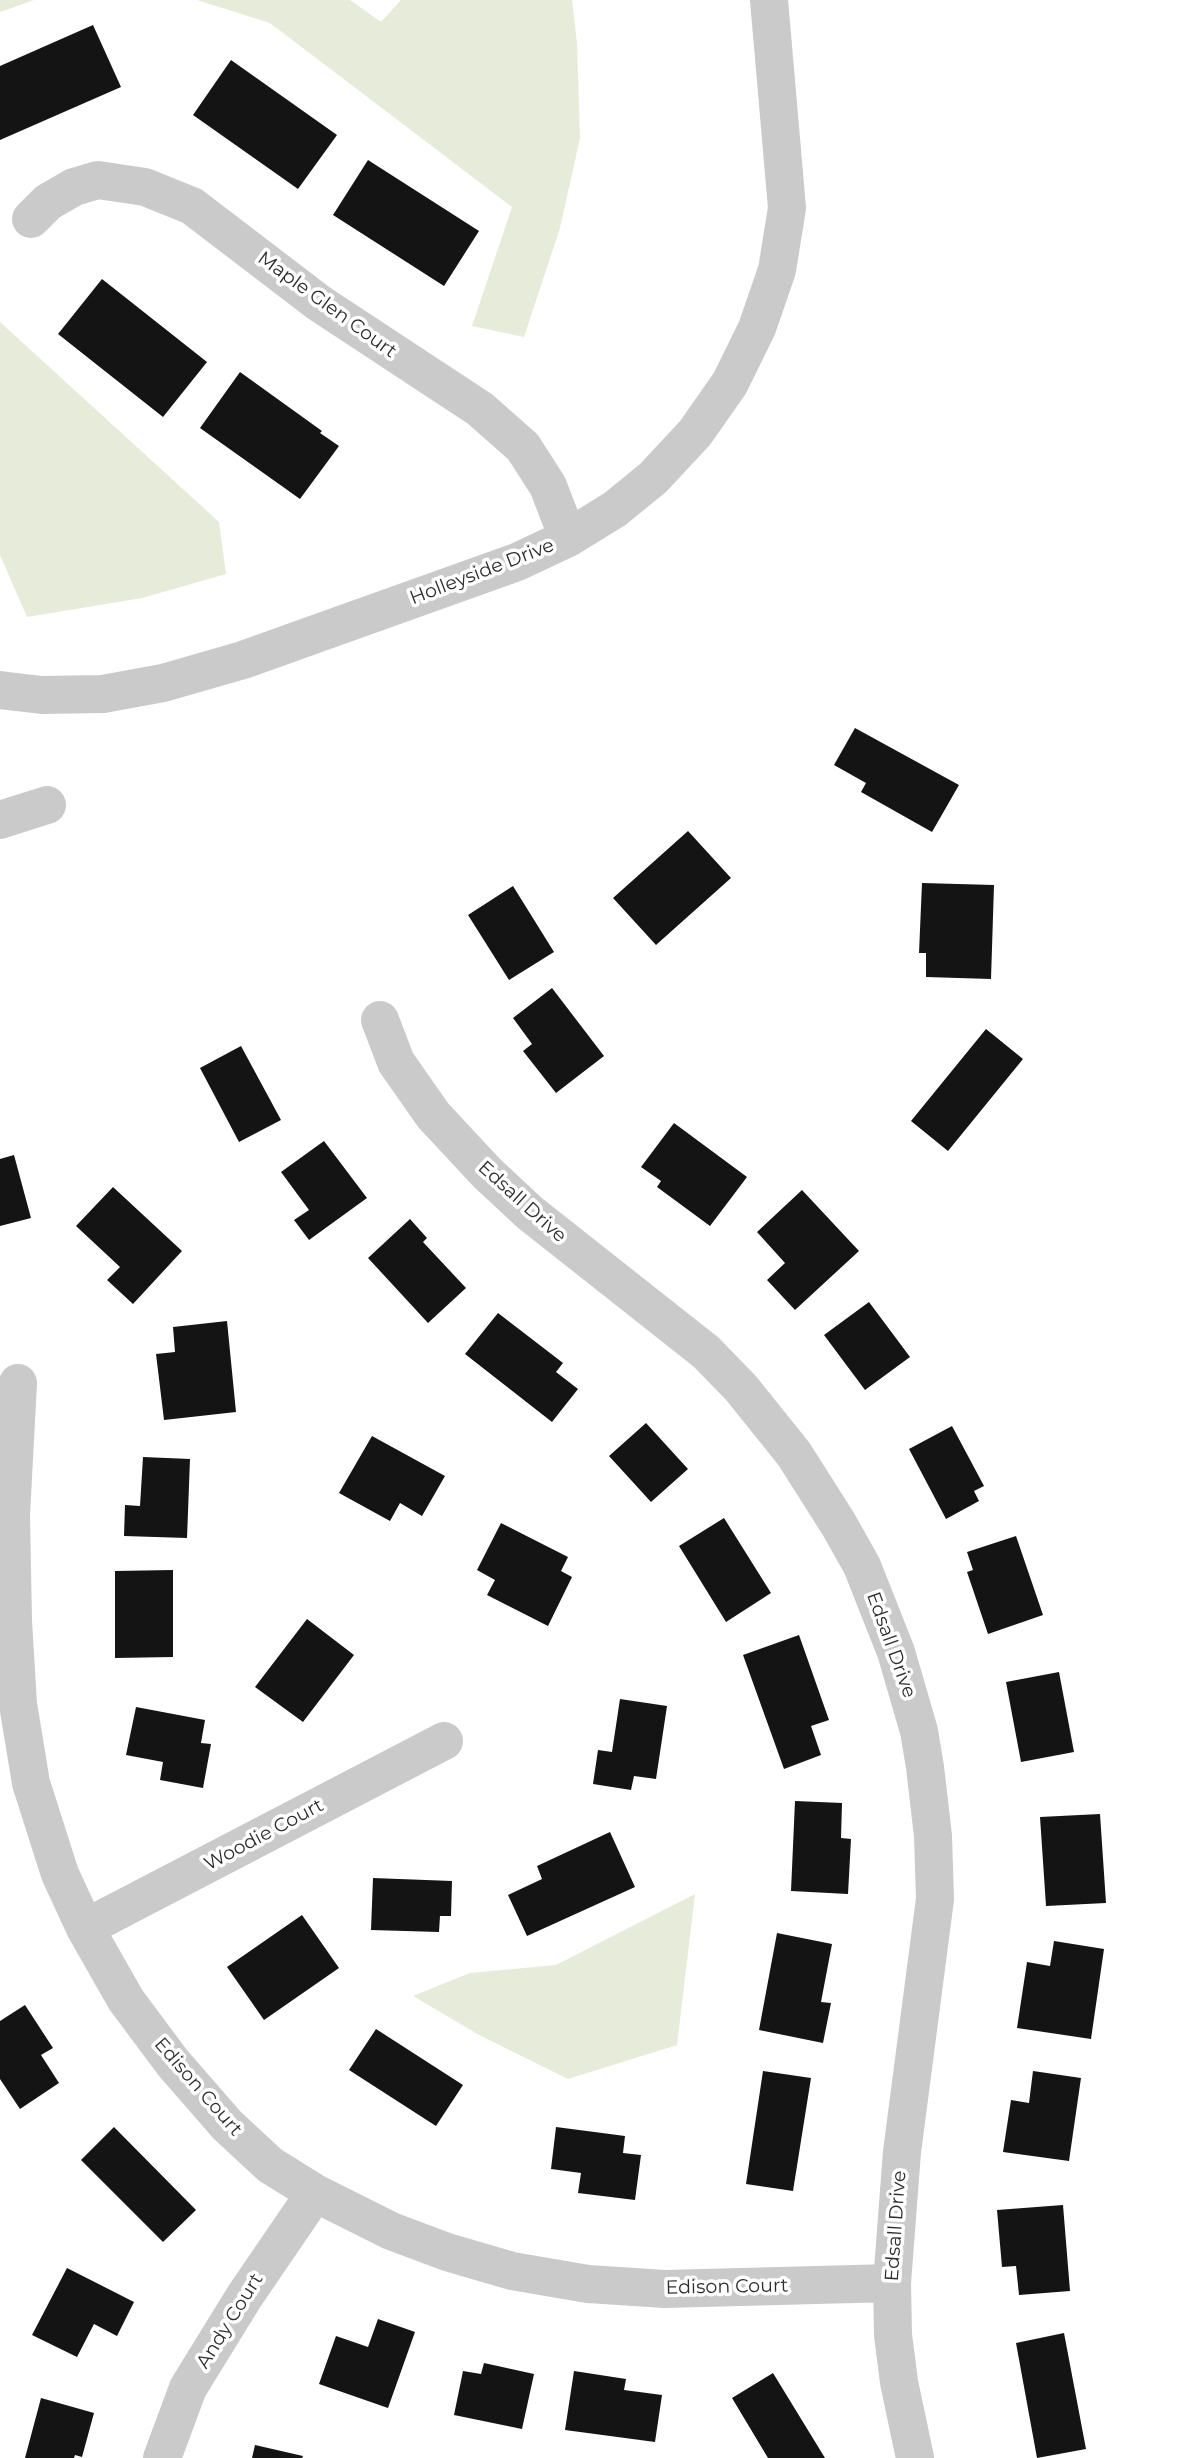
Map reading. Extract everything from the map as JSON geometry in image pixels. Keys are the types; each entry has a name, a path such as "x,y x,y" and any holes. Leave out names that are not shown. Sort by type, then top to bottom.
{"street":[{"name":"Holleyside Drive","path":"0,690 42,695 103,694 163,683 243,660 517,562 568,538 615,509 653,478 695,433 730,383 757,328 776,270 787,208 769,0"},
{"name":"Maple Glen Court","path":"31,219 48,202 74,187 98,180 145,187 192,206 319,303 480,409 523,447 548,486 568,538"},
{"path":"0,820 47,805"},
{"name":"Edsall Drive","path":"380,1020 396,1062 433,1115 487,1172 530,1213 706,1352 741,1388 794,1454 862,1566 881,1612 907,1684 919,1731 930,1801 935,1899 902,2152 892,2283 893,2335 915,2458"},
{"name":"Edison Court","path":"18,1383 11,1514 13,1621 18,1703 31,1783 60,1874 85,1928 126,2000 173,2063 227,2125 270,2165 315,2193 391,2231 447,2252 512,2271 587,2284 665,2290 892,2283"},
{"name":"Woodie Court","path":"85,1928 444,1741"},
{"name":"Andy Court","path":"162,2458 188,2388 244,2297 315,2193"}],"green space":[{"path":"0,0 34,0 0,12"},
{"path":"197,0 350,0 381,22 401,0 572,0 577,43 580,138 560,228 524,337 472,326 512,207 270,23"},
{"path":"0,322 219,522 226,574 142,598 27,617 0,555"},
{"path":"695,1894 677,2045 568,2079 481,2036 413,1996 470,1973 556,1965"}],"building":[{"path":"93,25 121,87 0,140 0,66"},
{"path":"231,60 337,135 298,189 193,115"},
{"path":"368,160 479,231 444,286 333,215"},
{"path":"102,279 207,362 163,417 58,334"},
{"path":"240,372 339,446 300,499 200,428"},
{"path":"855,728 959,785 932,832 861,792 866,783 834,765"},
{"path":"688,831 731,878 656,945 613,898"},
{"path":"922,883 994,885 991,979 926,977 926,953 919,953"},
{"path":"513,886 554,952 509,980 468,915"},
{"path":"552,988 604,1056 556,1093 523,1051 532,1044 513,1018"},
{"path":"986,1029 1023,1059 948,1151 911,1121"},
{"path":"241,1046 281,1120 239,1142 200,1068"},
{"path":"674,1123 747,1177 710,1226 657,1187 661,1181 641,1167"},
{"path":"324,1141 367,1198 309,1240 294,1220 309,1210 281,1172"},
{"path":"14,1155 31,1218 0,1226 0,1159"},
{"path":"113,1187 182,1251 133,1304 107,1280 120,1267 76,1226"},
{"path":"802,1190 859,1251 795,1310 767,1280 785,1263 757,1232"},
{"path":"410,1219 427,1238 423,1242 466,1288 428,1323 368,1258"},
{"path":"869,1302 910,1357 865,1390 824,1335"},
{"path":"498,1313 563,1363 556,1372 578,1389 552,1422 465,1354"},
{"path":"227,1321 236,1412 164,1420 156,1354 175,1352 173,1327"},
{"path":"646,1423 688,1469 651,1502 609,1456"},
{"path":"952,1426 984,1486 974,1491 979,1501 946,1519 909,1449"},
{"path":"372,1436 445,1476 422,1516 400,1503 390,1521 339,1493"},
{"path":"143,1457 190,1459 187,1538 124,1536 125,1505 140,1506"},
{"path":"724,1518 771,1593 726,1622 679,1546"},
{"path":"501,1523 568,1557 561,1571 572,1577 548,1626 487,1595 495,1580 477,1570"},
{"path":"1016,1536 1043,1615 988,1634 967,1572 973,1570 967,1552"},
{"path":"173,1570 173,1657 115,1658 115,1571"},
{"path":"307,1619 354,1655 303,1722 255,1687"},
{"path":"799,1635 829,1720 811,1726 821,1755 784,1769 743,1655"},
{"path":"1059,1672 1074,1752 1021,1762 1006,1682"},
{"path":"620,1699 667,1706 656,1779 634,1776 631,1790 593,1784 598,1750 612,1752"},
{"path":"136,1707 205,1720 201,1743 211,1744 203,1788 160,1780 163,1762 126,1755"},
{"path":"795,1801 842,1803 841,1838 851,1839 848,1894 791,1891"},
{"path":"1100,1814 1106,1903 1046,1906 1040,1817"},
{"path":"610,1832 635,1887 527,1936 508,1895 542,1879 537,1866"},
{"path":"373,1878 452,1881 451,1916 440,1916 439,1932 371,1930"},
{"path":"302,1915 339,1968 264,2020 227,1967"},
{"path":"777,1933 832,1944 821,2002 831,2003 823,2043 759,2030"},
{"path":"1054,1941 1104,1949 1091,2039 1017,2028 1027,1962 1050,1966"},
{"path":"25,2005 53,2048 41,2055 59,2083 20,2109 0,2079 0,2021"},
{"path":"376,2029 463,2085 436,2126 349,2070"},
{"path":"763,2071 811,2078 793,2191 746,2184"},
{"path":"1033,2071 1081,2078 1069,2161 1003,2152 1011,2100 1029,2103"},
{"path":"114,2127 196,2210 163,2242 81,2160"},
{"path":"556,2127 625,2136 623,2153 641,2155 635,2200 578,2193 581,2173 551,2169"},
{"path":"1063,2205 1070,2291 1019,2295 1016,2266 1002,2267 997,2210"},
{"path":"67,2268 134,2302 117,2336 94,2324 77,2357 32,2335"},
{"path":"378,2319 415,2332 388,2408 319,2384 336,2336 368,2347"},
{"path":"1064,2333 1086,2449 1037,2458 1016,2343"},
{"path":"484,2363 534,2374 522,2429 454,2415 463,2371 481,2374"},
{"path":"574,2371 626,2379 624,2390 662,2395 655,2442 565,2430"},
{"path":"773,2373 825,2458 768,2458 732,2398"},
{"path":"41,2398 94,2413 82,2457 75,2455 74,2458 25,2458"},
{"path":"255,2445 303,2456 252,2458"}]}
